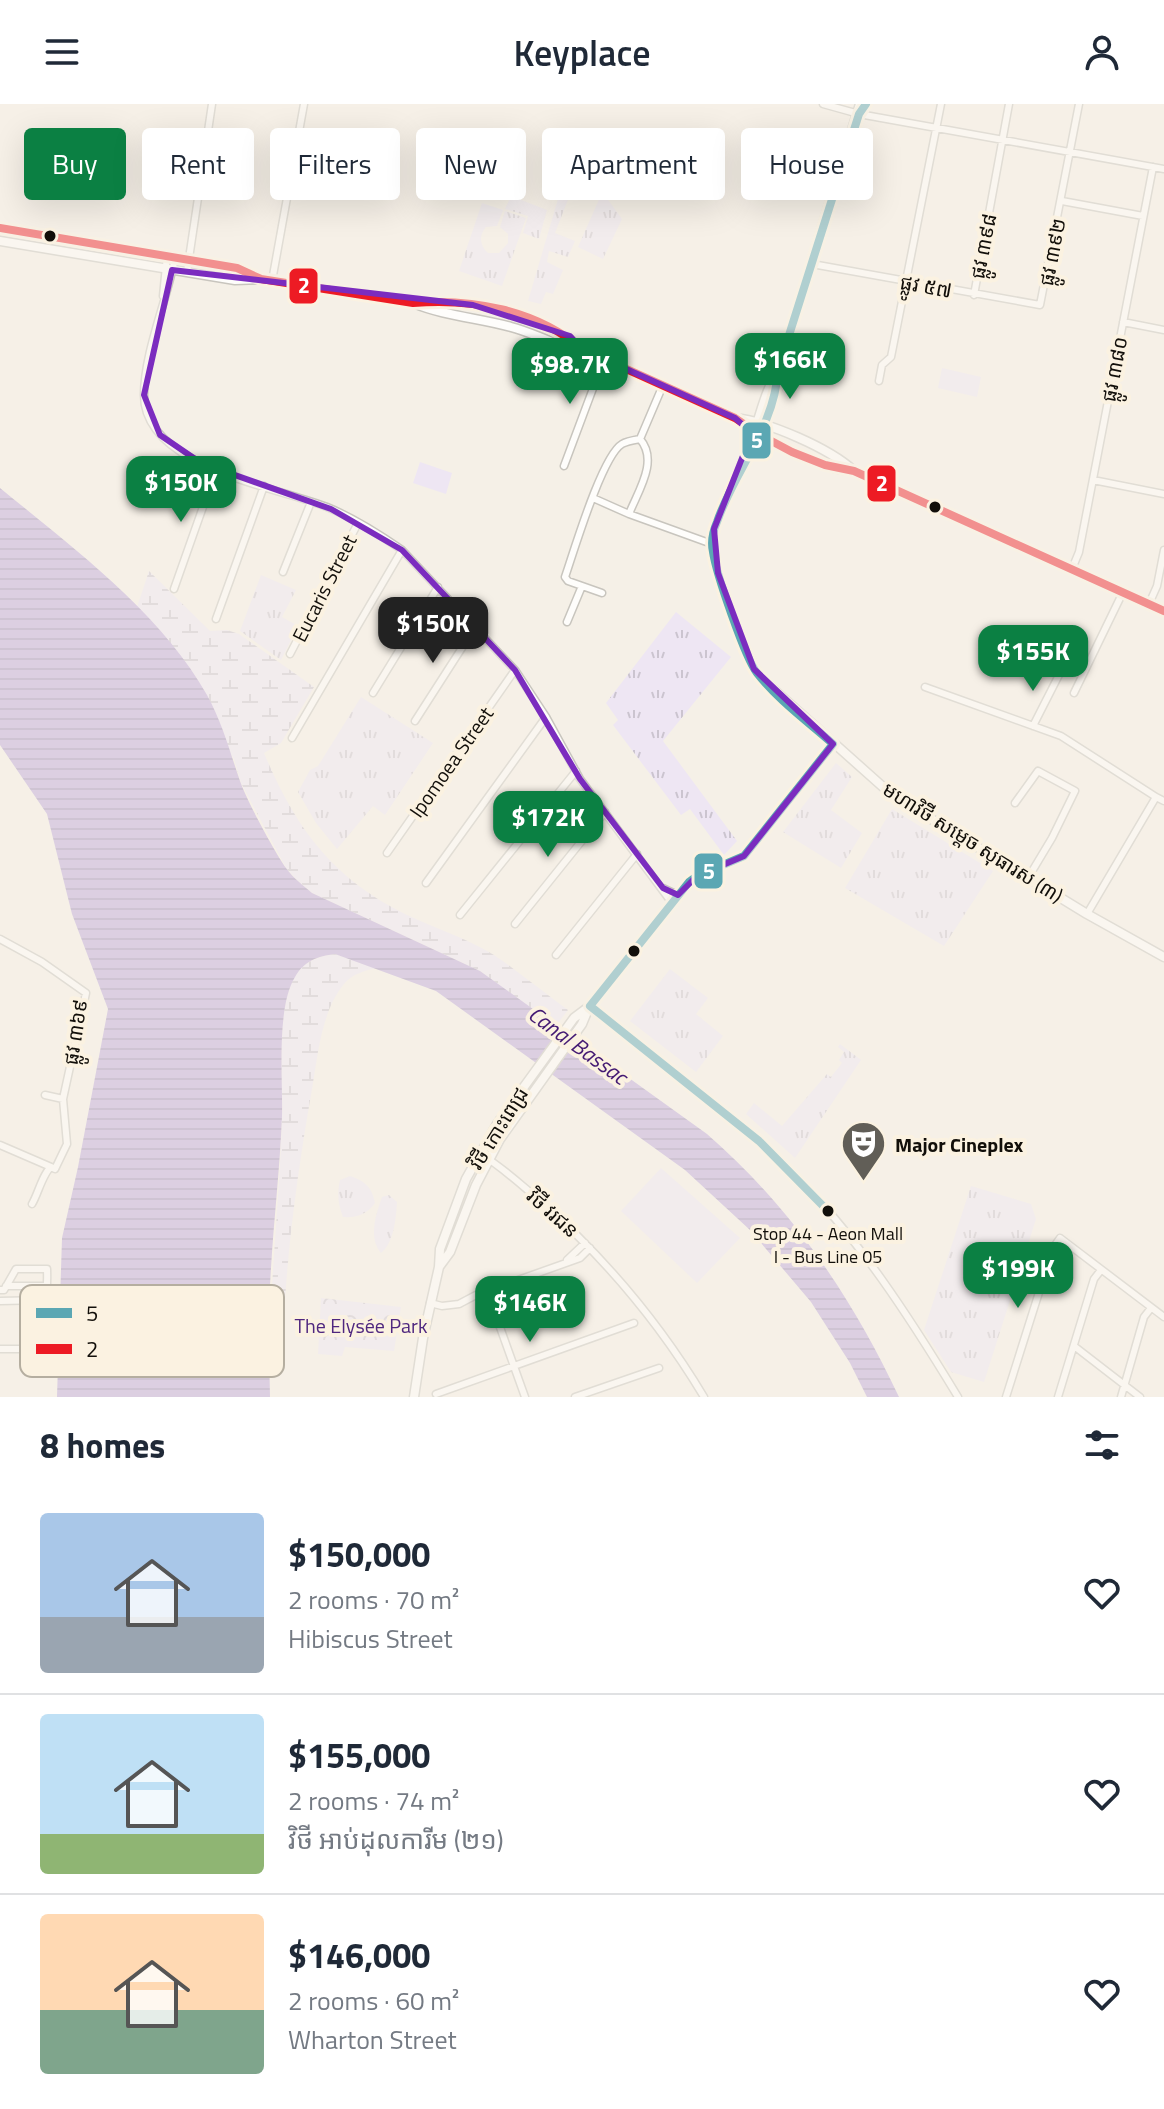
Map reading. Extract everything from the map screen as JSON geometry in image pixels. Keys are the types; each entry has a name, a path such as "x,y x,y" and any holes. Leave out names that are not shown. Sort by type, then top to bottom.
{"main road":[{"path":"712,544 716,523 761,422 768,387 778,370 862,107"},
{"path":"0,228 237,268 261,279"},
{"path":"0,241 235,280 261,279 413,303 436,300 504,311 570,336 582,349 735,418 756,435 835,470 854,471"},
{"path":"735,418 761,422 840,458 854,471 1164,611"},
{"name":"មហាវិថី សម្តេច សុធារស (៣)","path":"712,544 718,573 754,669 771,689 892,795 1087,914 1164,957"},
{"name":"វិថី កោះពេជ្រ","path":"439,1267 450,1252 488,1159 582,1024 590,1006 697,876 744,856 833,744"},
{"name":"វិថី កោះពេជ្រ","path":"414,1397 440,1249 479,1153 574,1018 590,1006"}],"street":[{"path":"187,272 212,104"},
{"path":"272,281 304,104"},
{"path":"823,104 862,107 936,128 1164,169"},
{"path":"879,381 882,365 891,357 941,104"},
{"name":"ផ្លូវ ៣៩៨","path":"974,295 1009,104"},
{"name":"ផ្លូវ ៣៩២","path":"1040,305 1079,104"},
{"name":"ផ្លូវ ៣៨០","path":"1072,569 1079,552 1153,167"},
{"path":"1062,201 1143,216"},
{"path":"171,257 146,382 145,408 150,422 172,446 216,470 311,502 358,523 402,550 515,670 576,771 663,888 675,899"},
{"name":"ផ្លូវ ៥៧","path":"812,264 1040,305"},
{"path":"1123,322 1164,330"},
{"path":"564,466 604,359"},
{"path":"640,439 663,385"},
{"path":"602,593 568,581 565,577 593,498 614,451 621,444 640,439"},
{"path":"629,514 648,467 647,447 640,439"},
{"path":"174,589 216,470"},
{"path":"1093,480 1164,494"},
{"path":"216,619 264,486"},
{"path":"593,498 712,544"},
{"path":"283,572 311,502"},
{"name":"Eucaris Street","path":"290,654 358,523"},
{"path":"292,738 402,550"},
{"path":"1149,604 1157,586 1164,550"},
{"path":"567,622 582,586"},
{"path":"373,693 438,587"},
{"path":"1074,693 1123,592"},
{"path":"415,721 476,626"},
{"path":"1021,659 1033,638 1047,644 1047,650 1052,655 1048,663 1061,671 1033,726"},
{"name":"Ipomoea Street","path":"387,853 515,670"},
{"path":"925,687 1061,736 1164,801"},
{"path":"426,883 546,717"},
{"path":"460,915 576,771"},
{"path":"1015,803 1038,771 1075,791 1028,878"},
{"path":"1087,914 1156,797"},
{"path":"515,924 605,812"},
{"path":"556,955 637,854"},
{"name":"ផ្លូវ ៣៦៩","path":"0,939 42,962 86,993 63,1099 67,1144 55,1169 51,1167 45,1171 43,1186 32,1204"},
{"path":"590,1006 725,1112 802,1182 842,1228 895,1299 958,1397"},
{"path":"45,1095 63,1099"},
{"path":"0,1145 51,1167"},
{"name":"វិថី វរជន","path":"479,1153 553,1212 587,1245 647,1314 704,1397"},
{"path":"1006,1397 1053,1248 1060,1238 1164,1317"},
{"path":"430,1303 442,1306 459,1304 566,1262 587,1245"},
{"path":"3,1288 16,1269 47,1269 46,1285"},
{"path":"1058,1397 1094,1279 1101,1270"},
{"path":"487,1291 525,1397"},
{"path":"0,1301 20,1301"},
{"path":"1121,1397 1144,1317 1151,1308"},
{"path":"436,1394 634,1323"},
{"path":"1074,1346 1140,1397"},
{"path":"575,1397 659,1368"}],"highlighted area":[{"path":"172,270 473,305 570,336 582,349 735,418 752,433 714,529 718,573 754,669 833,744 744,856 697,876 678,895 663,888 580,779 515,670 402,550 331,509 201,463 160,435 144,395"}],"green space":[{"path":"509,200 521,200 547,210 539,239 523,233 528,216 505,209"},
{"path":"558,200 568,200 555,233 575,241 568,257 549,251 547,262 563,270 553,294 546,292 541,304 528,301"},
{"path":"599,200 608,200 622,219 603,259 578,247"},
{"path":"482,203 503,210 497,226 486,227 482,233 481,240 488,253 499,253 508,243 508,234 500,227 505,211 526,218 502,286 459,271"},
{"path":"942,368 981,377 977,397 938,388"},
{"path":"420,462 452,473 446,494 413,483"},
{"path":"149,571 210,631 227,630 239,634 314,687 281,743 264,753 289,804 319,848 336,867 379,900 484,949 568,1010 555,1027 480,971 312,893 286,868 241,783 234,759 137,607"},
{"path":"261,575 296,590 282,617 298,626 281,660 240,631"},
{"path":"676,612 731,657 663,741 737,841 724,855 690,809 681,815 613,725 618,720 606,703"},
{"path":"361,697 433,743 385,815 373,806 337,849 316,823 298,792"},
{"path":"836,763 852,777 831,810 862,833 841,868 783,832"},
{"path":"892,809 993,871 944,946 845,888"},
{"path":"335,954 376,968 354,975 344,984 330,1007 322,1034 301,1157 284,1318 284,1285 272,1285 281,1145 283,1024 289,990 295,976 312,960"},
{"path":"670,969 708,998 696,1014 723,1036 696,1072 630,1021"},
{"path":"840,1044 861,1060 795,1158 746,1114 754,1103 782,1126 827,1074 831,1077 842,1063 839,1060 844,1052 838,1047"},
{"path":"661,1168 740,1238 697,1283 621,1211"},
{"path":"350,1176 367,1185 375,1203 362,1214 343,1217 338,1199 339,1185 340,1180"},
{"path":"971,1186 1031,1204 1036,1219 984,1382 951,1372 924,1330"},
{"path":"389,1195 397,1202 395,1223 392,1237 381,1253 375,1240 374,1226 382,1197"},
{"name":"The Elysée Park","path":"321,1298 401,1307 394,1351 345,1347 342,1356 318,1354"}],"water":[{"name":"Canal Bassac","path":"0,488 113,583 166,637 188,665 217,716 254,812 292,875 312,893 480,971 707,1134 766,1192 817,1255 861,1324 899,1397 867,1397 850,1363 811,1302 750,1230 685,1170 436,991 335,954 317,958 303,967 289,990 285,1006 281,1135 270,1285 61,1285 62,1238 108,1009 72,914 47,814 0,745"},
{"path":"58,1377 270,1377 270,1397 57,1397"}],"transit line":[{"name":"5","path":"833,744 793,710 757,673 725,596 712,541 725,503 770,410 778,370 859,114 866,104"},
{"name":"2","path":"0,228 237,268 261,279 413,303 480,305 524,316 582,349 735,418 792,452 825,465 854,471 1164,611"},
{"name":"5","path":"590,1006 689,882 744,856 833,744"},
{"name":"5","path":"590,1006 759,1141 828,1211"}],"place":[{"name":"Major Cineplex","path":"864,1183"},
{"name":"Stop 44 - Aeon Mall I - Bus Line 05","path":"828,1211"}]}
